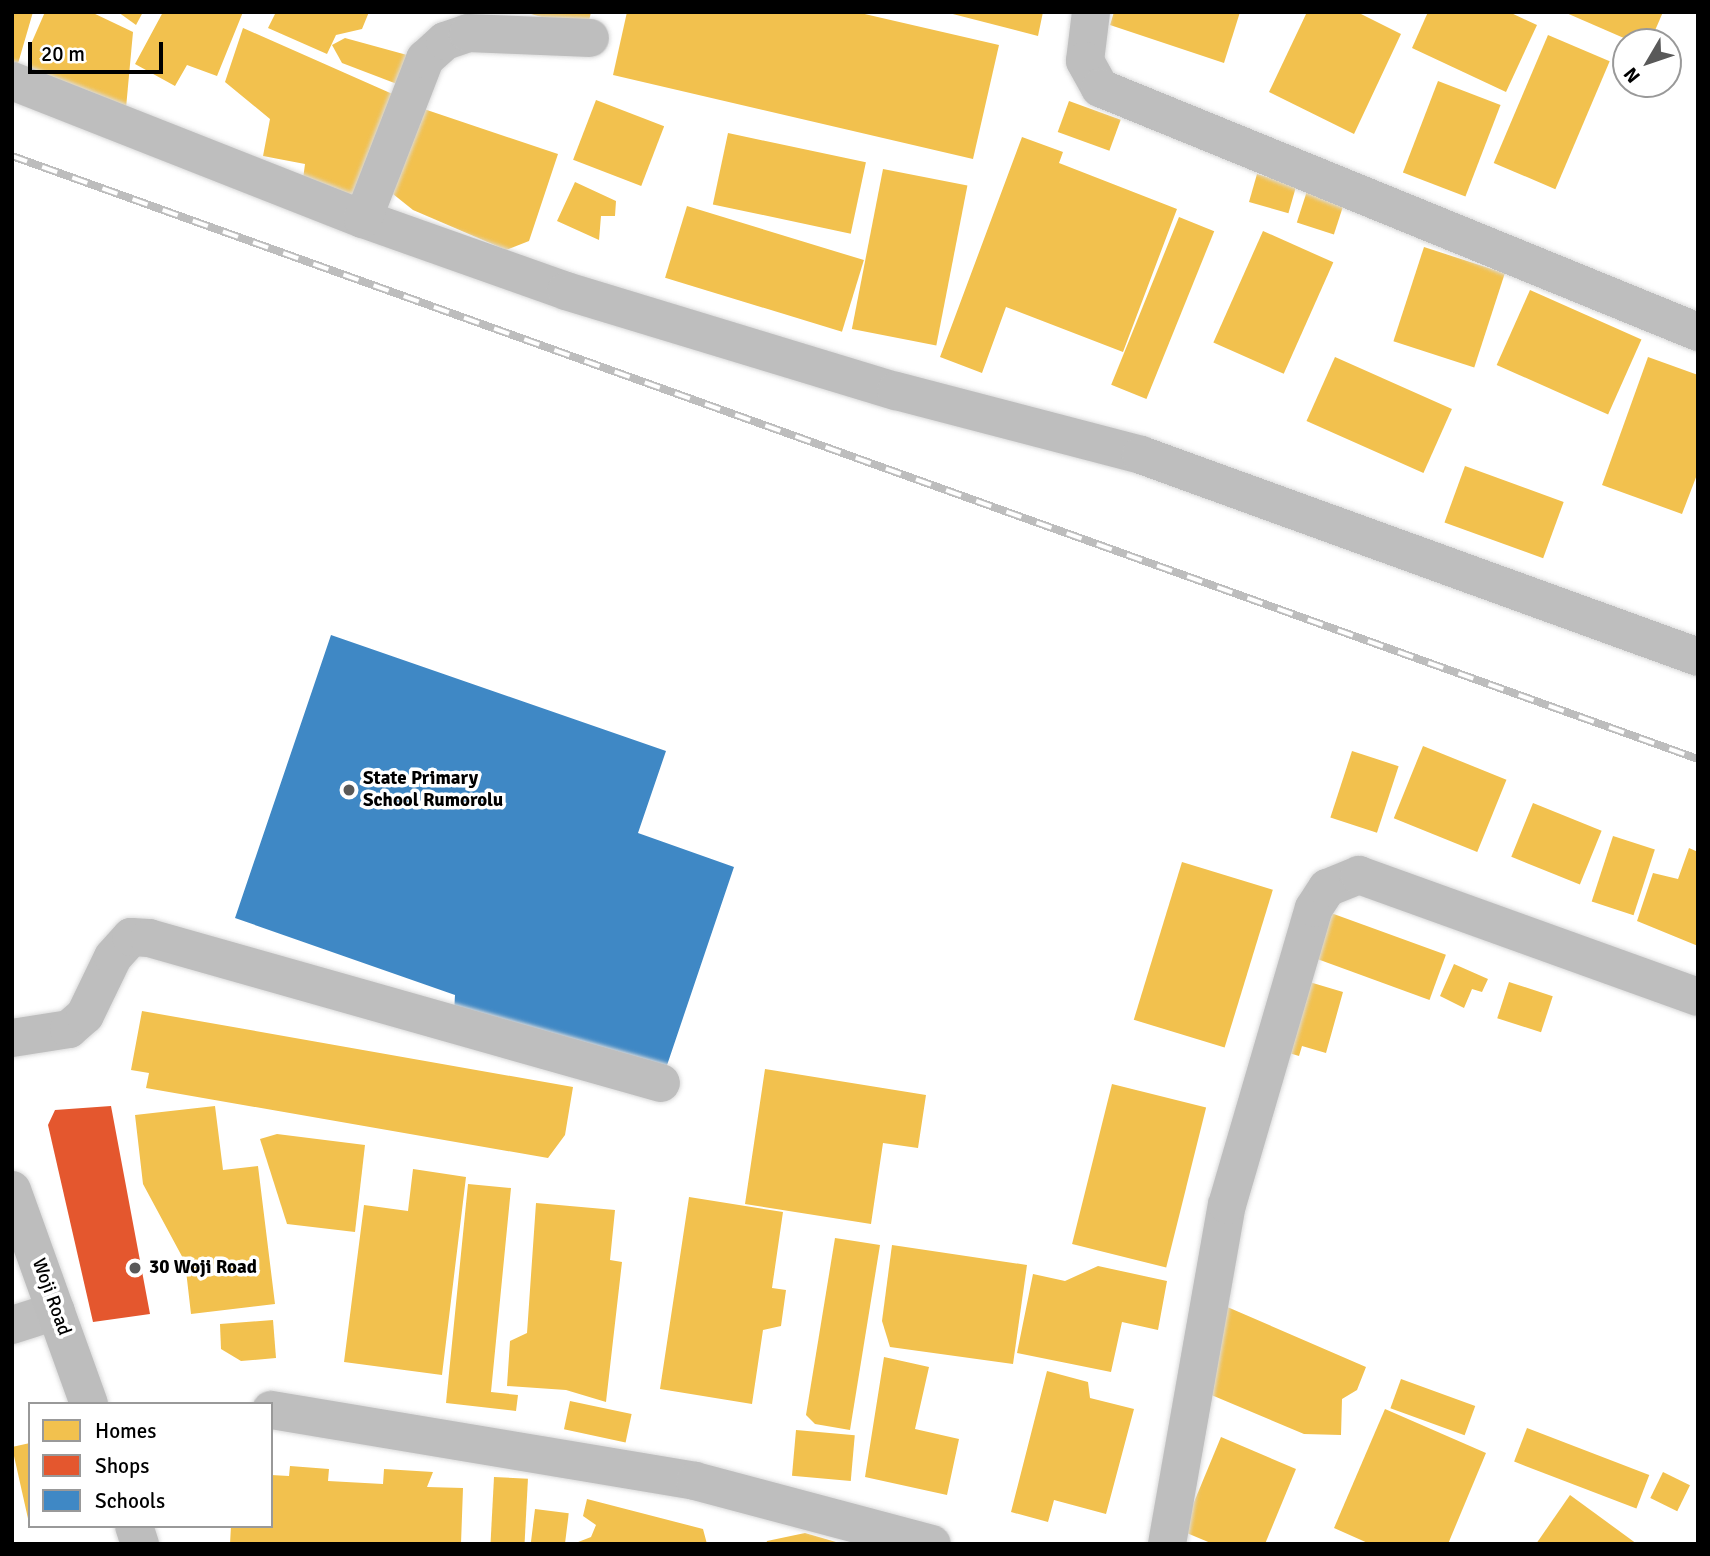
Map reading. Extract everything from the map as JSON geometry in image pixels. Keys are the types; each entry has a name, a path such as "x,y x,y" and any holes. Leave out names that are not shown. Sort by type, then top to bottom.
{"main road":[{"name":"Woji Road","path":"12,1190 88,1402"}],"street":[{"path":"1091,12 1085,61 1100,88 1698,332"},
{"path":"363,219 425,59 445,41 468,33 590,38"},
{"path":"12,81 363,219 566,291 896,391 1141,454 1698,657"},
{"path":"1167,1544 1227,1205 1314,908 1327,888 1359,875 1698,997"},
{"path":"12,1038 69,1029 85,1015 113,957 131,937 149,938 661,1083"},
{"path":"12,1325 56,1311"},
{"path":"273,1410 695,1481 932,1544"}],"building: Homes":[{"path":"12,12 33,12 17,67 12,66"},
{"path":"45,12 91,12 133,32 126,108 29,74 31,44"},
{"path":"118,12 143,12 136,25"},
{"path":"163,12 243,12 217,76 187,65 175,86 135,64"},
{"path":"276,12 369,12 362,29 336,35 327,54 268,28"},
{"path":"524,12 591,12 587,30"},
{"path":"627,12 856,12 999,45 973,159 613,75"},
{"path":"945,12 1043,12 1038,36"},
{"path":"1114,12 1240,12 1224,63 1110,25"},
{"path":"1307,12 1357,12 1401,34 1354,134 1269,92"},
{"path":"1428,12 1509,12 1537,25 1506,92 1412,48"},
{"path":"1564,12 1663,12 1656,28 1612,28 1612,33"},
{"path":"243,28 397,96 349,204 303,179 305,164 263,156 270,119 225,82"},
{"path":"1548,35 1610,61 1555,189 1494,163"},
{"path":"345,38 407,55 397,84 342,63 332,45"},
{"path":"1438,81 1501,105 1465,197 1403,172"},
{"path":"596,100 664,126 641,186 573,160"},
{"path":"1069,101 1121,120 1109,151 1058,132"},
{"path":"421,108 558,154 529,241 506,250 413,210 393,194"},
{"path":"728,133 866,162 851,234 713,204"},
{"path":"1022,137 1063,152 1059,163 1177,209 1123,352 1006,307 982,373 940,357"},
{"path":"883,169 967,185 936,345 852,329"},
{"path":"1257,174 1296,185 1288,213 1249,202"},
{"path":"575,182 616,201 615,216 601,216 599,240 557,221"},
{"path":"1307,191 1344,203 1334,234 1297,222"},
{"path":"687,206 864,260 842,332 665,278"},
{"path":"1179,217 1214,231 1146,399 1111,385"},
{"path":"1263,231 1333,262 1284,374 1213,342"},
{"path":"1424,247 1505,273 1474,367 1393,341"},
{"path":"1530,290 1641,340 1608,415 1497,365"},
{"path":"1335,357 1452,409 1423,473 1307,421"},
{"path":"1648,357 1698,375 1698,472 1682,514 1602,485"},
{"path":"1465,466 1564,502 1543,558 1444,522"},
{"path":"1423,746 1506,780 1477,852 1394,818"},
{"path":"1352,751 1399,766 1377,833 1330,818"},
{"path":"1533,803 1602,831 1580,884 1511,857"},
{"path":"1613,836 1655,850 1634,915 1592,902"},
{"path":"1689,848 1698,852 1698,946 1637,921 1653,873 1678,879"},
{"path":"1182,862 1273,890 1225,1048 1134,1020"},
{"path":"1320,909 1446,955 1430,1000 1304,954"},
{"path":"1454,964 1488,979 1482,992 1472,989 1464,1008 1440,996"},
{"path":"1296,978 1343,992 1326,1053 1302,1046 1299,1056 1276,1049"},
{"path":"1509,982 1553,996 1541,1032 1497,1018"},
{"path":"142,1011 573,1087 565,1135 548,1158 146,1088 149,1073 131,1070"},
{"path":"765,1069 926,1095 918,1148 883,1143 871,1224 745,1204"},
{"path":"1112,1084 1206,1107 1166,1268 1072,1244"},
{"path":"215,1106 223,1170 258,1166 275,1304 191,1314 185,1262 143,1184 135,1115"},
{"path":"277,1134 365,1145 355,1232 287,1224 260,1139"},
{"path":"413,1169 466,1177 442,1375 344,1362 364,1205 408,1211"},
{"path":"468,1184 511,1188 491,1392 518,1395 516,1411 446,1403"},
{"path":"689,1197 783,1212 772,1288 786,1290 781,1326 763,1330 752,1404 660,1389"},
{"path":"536,1203 615,1210 610,1260 622,1262 606,1402 566,1390 507,1386 510,1341 527,1333"},
{"path":"835,1238 880,1245 850,1430 815,1424 806,1415"},
{"path":"892,1245 1027,1265 1013,1364 890,1347 882,1321"},
{"path":"1098,1266 1167,1281 1158,1330 1122,1322 1111,1372 1017,1353 1033,1274 1065,1281"},
{"path":"1225,1306 1366,1367 1357,1390 1342,1399 1341,1435 1304,1434 1209,1394"},
{"path":"273,1320 276,1358 241,1361 221,1349 220,1324"},
{"path":"884,1357 929,1367 915,1429 959,1439 947,1495 865,1477"},
{"path":"1047,1371 1088,1382 1090,1398 1134,1409 1106,1514 1054,1500 1048,1522 1011,1512"},
{"path":"1401,1379 1475,1406 1465,1435 1390,1408"},
{"path":"570,1401 632,1414 626,1442 564,1429"},
{"path":"1385,1409 1486,1453 1448,1544 1370,1544 1334,1528"},
{"path":"1527,1428 1649,1475 1636,1509 1514,1462"},
{"path":"796,1430 855,1435 851,1481 792,1476"},
{"path":"1221,1437 1296,1469 1265,1544 1213,1544 1182,1531"},
{"path":"28,1443 28,1519 12,1447"},
{"path":"290,1466 329,1469 328,1481 383,1484 384,1469 433,1472 427,1487 463,1488 461,1544 230,1544 231,1528 273,1528 273,1475 289,1476"},
{"path":"1663,1472 1690,1485 1677,1511 1650,1498"},
{"path":"494,1477 528,1479 525,1544 490,1544"},
{"path":"1570,1495 1637,1544 1536,1544"},
{"path":"587,1499 703,1529 707,1544 573,1544 591,1537 596,1525 583,1516"},
{"path":"535,1509 569,1513 565,1544 531,1544"},
{"path":"805,1533 843,1544 766,1544 767,1541"}],"building: Shops":[{"path":"111,1106 150,1314 93,1322 48,1125 55,1110"}],"building: Schools":[{"path":"331,635 666,751 638,833 734,867 661,1083 454,1012 455,995 235,918"}],"railway":[{"path":"12,156 1698,759"}],"place":[{"name":"State Primary School Rumorolu","path":"349,790"},
{"name":"30 Woji Road","path":"135,1268"}]}
